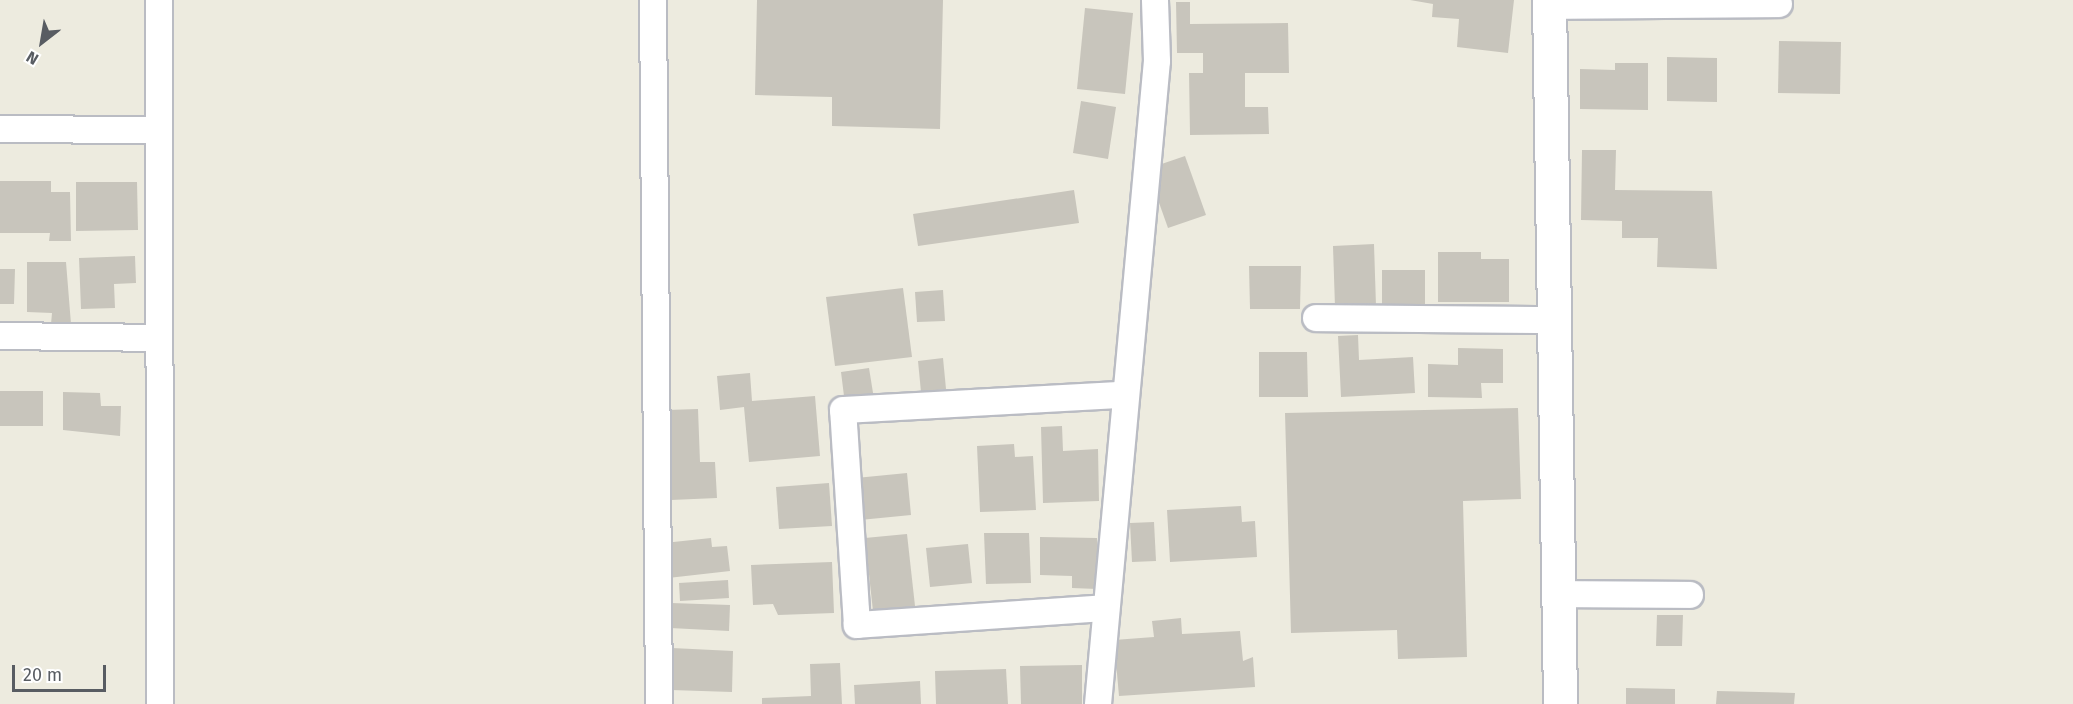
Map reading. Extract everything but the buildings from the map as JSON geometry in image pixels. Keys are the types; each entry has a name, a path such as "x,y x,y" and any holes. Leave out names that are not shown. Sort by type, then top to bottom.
{"street":[{"path":"159,0 160,704"},
{"path":"653,0 659,704"},
{"path":"1098,704 1124,395 1157,61 1155,0"},
{"path":"1560,704 1552,320 1549,3 1779,4"},
{"path":"0,129 159,130"},
{"path":"1316,318 1552,320"},
{"path":"0,336 159,339"},
{"path":"1106,608 857,625 843,410 1124,395"},
{"path":"1558,594 1690,594"}]}
